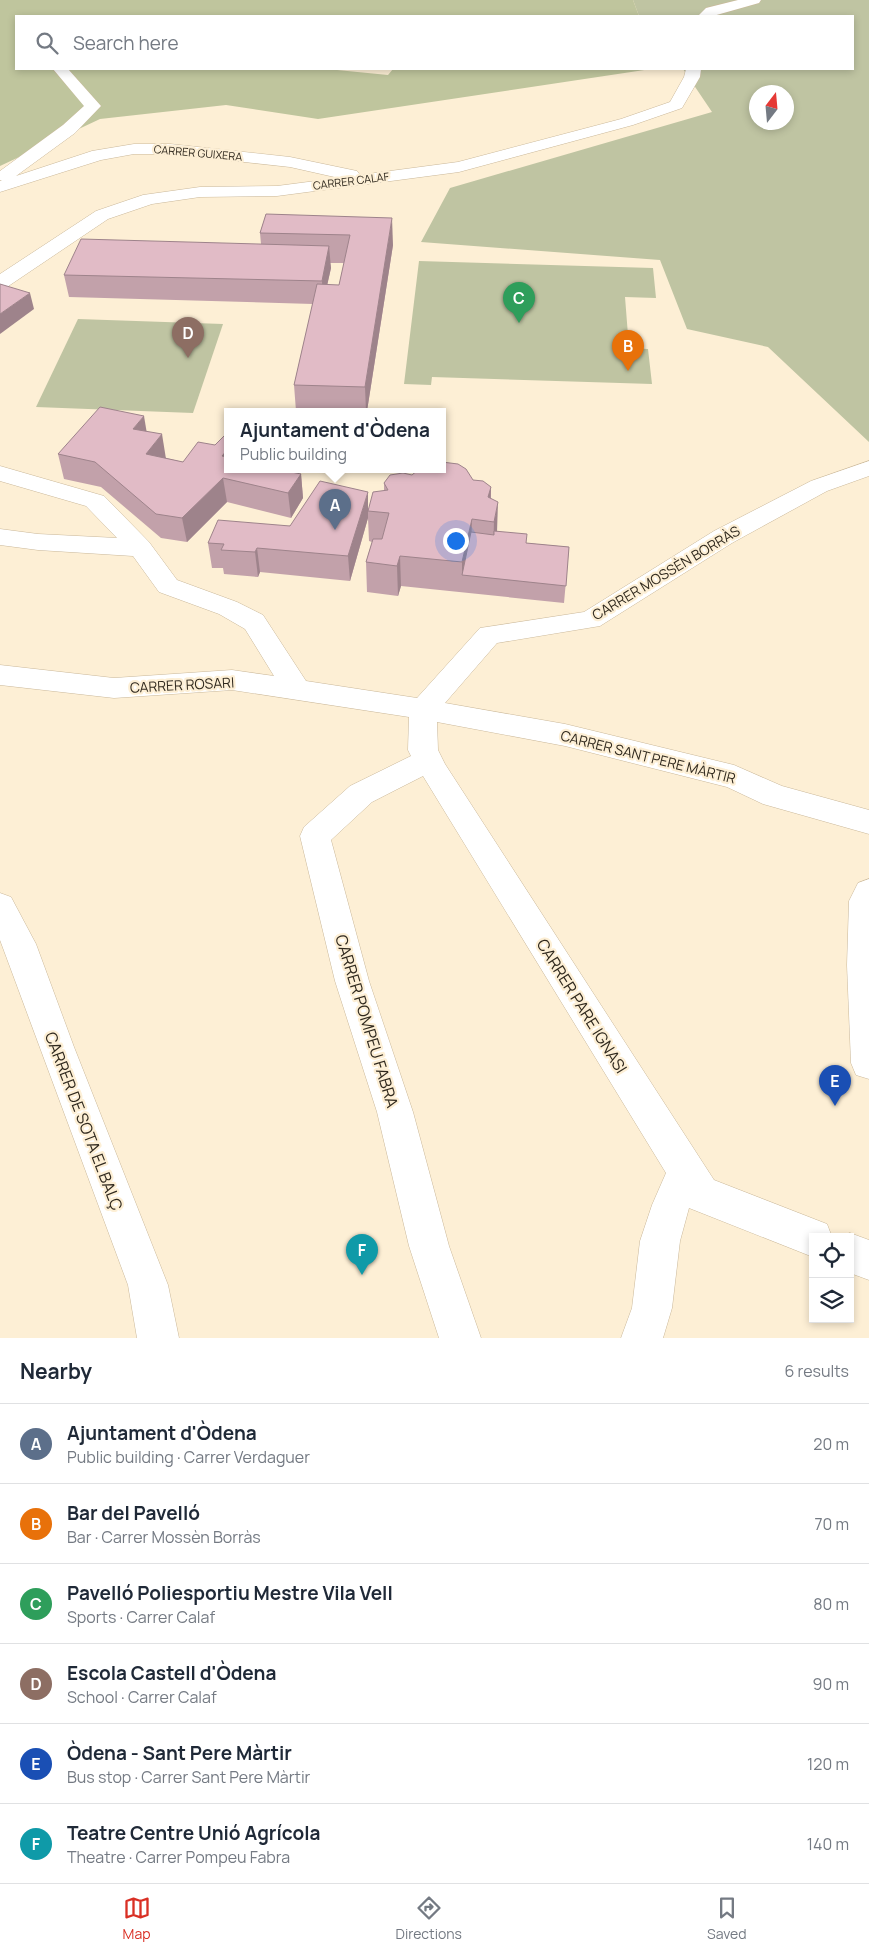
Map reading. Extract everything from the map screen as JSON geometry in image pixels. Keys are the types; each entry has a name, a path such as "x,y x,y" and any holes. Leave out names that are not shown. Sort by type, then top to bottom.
{"street":[{"path":"706,15 710,11 754,0"},
{"path":"0,180 69,129 94,106 61,70"},
{"name":"CARRER CALAF","path":"0,283 102,216 149,199 200,192 277,191 459,167 627,122 676,105 692,77 693,70"},
{"name":"CARRER GUIXERA","path":"0,187 98,155 134,149 189,151 290,162 369,179"},
{"name":"CARRER MOSSÈN BORRÀS","path":"423,709 489,635 591,620 724,536 820,486 869,468"},
{"path":"0,473 95,501 140,548 168,586 228,608 254,622 297,690"},
{"path":"0,537 38,542 140,548"},
{"name":"CARRER ROSARI","path":"0,675 114,688 232,680 423,709"},
{"name":"CARRER PARE IGNASI","path":"423,709 423,750 701,1194 809,1236"},
{"name":"CARRER SANT PERE MÀRTIR","path":"423,709 565,735 734,777 774,796 869,822"},
{"name":"CARRER POMPEU FABRA","path":"429,760 361,794 315,836 352,981 395,1112 430,1246 460,1338"},
{"path":"869,892 864,901 864,965 869,1063"},
{"name":"CARRER DE SOTA EL BALÇ","path":"0,907 18,944 148,1285 158,1338"},
{"path":"642,1338 652,1308 660,1241 671,1205 686,1171"},
{"path":"854,1254 869,1260"}],"green space":[{"path":"0,0 633,0 639,15 15,15 15,70 337,70 388,75 392,70 644,70 318,119 226,105 100,119 0,166"},
{"path":"633,0 869,0 869,442 768,347 687,329 660,260 421,242 450,188 712,112 684,70 854,70 854,15 639,15"},
{"path":"419,261 653,268 656,298 625,297 629,348 648,349 652,384 432,377 431,385 404,384"},
{"path":"78,319 223,324 193,413 36,407"}],"building":[{"path":"266,214 392,218 365,387 294,385 317,284 339,285 350,235 260,233"},
{"path":"81,239 329,246 322,281 64,275"},
{"path":"0,284 30,293 0,314"},
{"path":"100,407 144,416 133,429 162,434 146,454 183,462 198,442 215,445 224,436 224,454 222,456 224,456 224,473 301,474 288,493 223,478 182,518 156,514 95,462 58,454"},
{"path":"446,462 458,464 466,469 473,480 483,481 491,487 488,497 498,502 494,522 472,519 462,562 400,556 397,566 366,562 373,539 382,539 389,513 368,511 373,492 388,490 384,483 390,475 403,473 412,475 414,473 446,473"},
{"path":"320,481 368,492 348,556 257,548 255,552 221,550 224,544 208,543 218,520 290,526"},
{"path":"494,531 527,534 526,543 569,547 566,586 462,575 471,532 494,535"}],"place":[{"name":"Pavelló Poliesportiu Mestre Vila Vell","path":"519,323"},
{"name":"Escola Castell d'Òdena","path":"188,358"},
{"name":"Bar del Pavelló","path":"628,371"},
{"name":"Ajuntament d'Òdena","path":"335,530"},
{"name":"Òdena - Sant Pere Màrtir","path":"835,1106"},
{"name":"Teatre Centre Unió Agrícola","path":"362,1275"}]}
